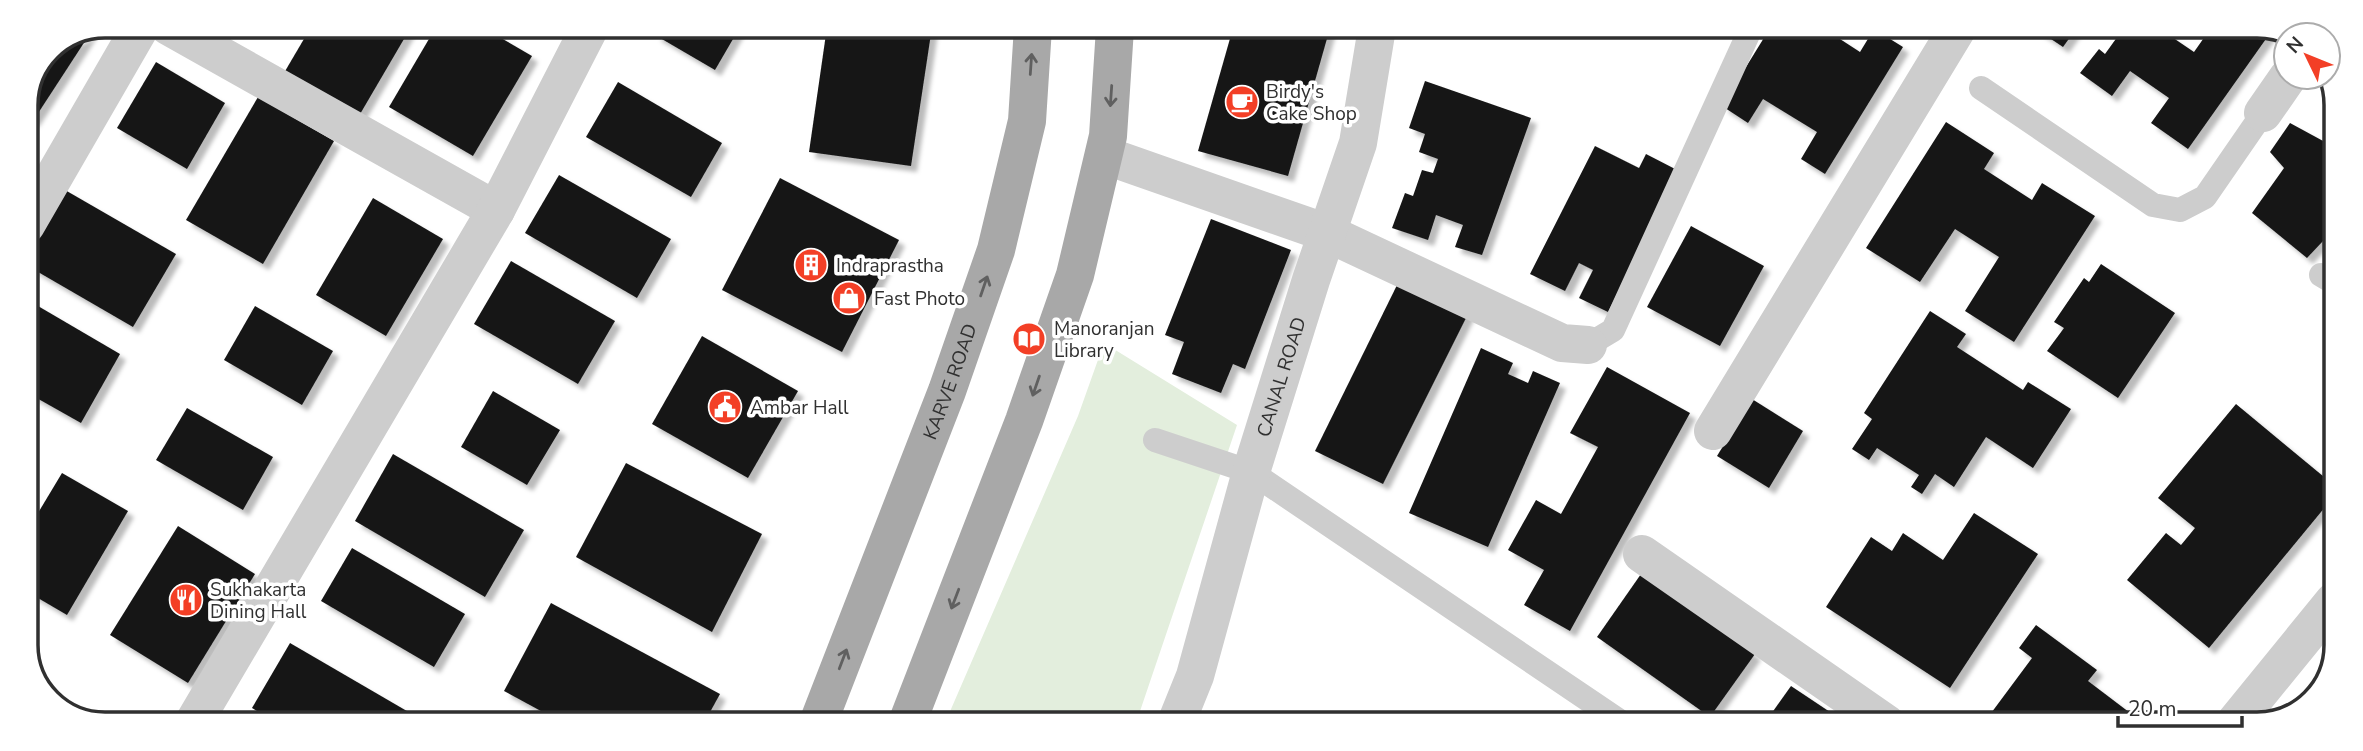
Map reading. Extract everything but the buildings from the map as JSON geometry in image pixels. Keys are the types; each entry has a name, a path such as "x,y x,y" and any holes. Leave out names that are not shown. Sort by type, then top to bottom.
{"main road":[{"name":"KARVE ROAD","path":"822,712 947,391 996,250 1027,121 1032,38"},
{"path":"911,712 1024,421 1071,287 1108,136 1114,38"}],"street":[{"path":"38,204 134,38"},
{"path":"189,38 496,210"},
{"path":"200,712 496,210 584,38"},
{"name":"CANAL ROAD","path":"1180,712 1195,676 1251,472 1358,143 1375,38"},
{"path":"1713,431 1952,38"},
{"path":"2263,113 2278,91"},
{"path":"1104,155 1327,233 1562,343 1588,345"},
{"path":"1642,554 1870,712"},
{"path":"2244,712 2324,613"}],"lane":[{"path":"1588,345 1613,330 1746,38"},
{"path":"1981,88 2153,205 2180,210 2205,197 2263,113"},
{"path":"1155,440 1251,472 1606,712"}],"green space":[{"path":"1104,343 1237,425 1140,712 950,712 1078,416"}],"place":[{"name":"Birdy's Cake Shop","path":"1242,102"},
{"name":"Indraprastha","path":"811,265"},
{"name":"Fast Photo","path":"849,298"},
{"name":"Manoranjan Library","path":"1029,339"},
{"name":"Ambar Hall","path":"725,407"},
{"name":"Sukhakarta Dining Hall","path":"186,600"}]}
